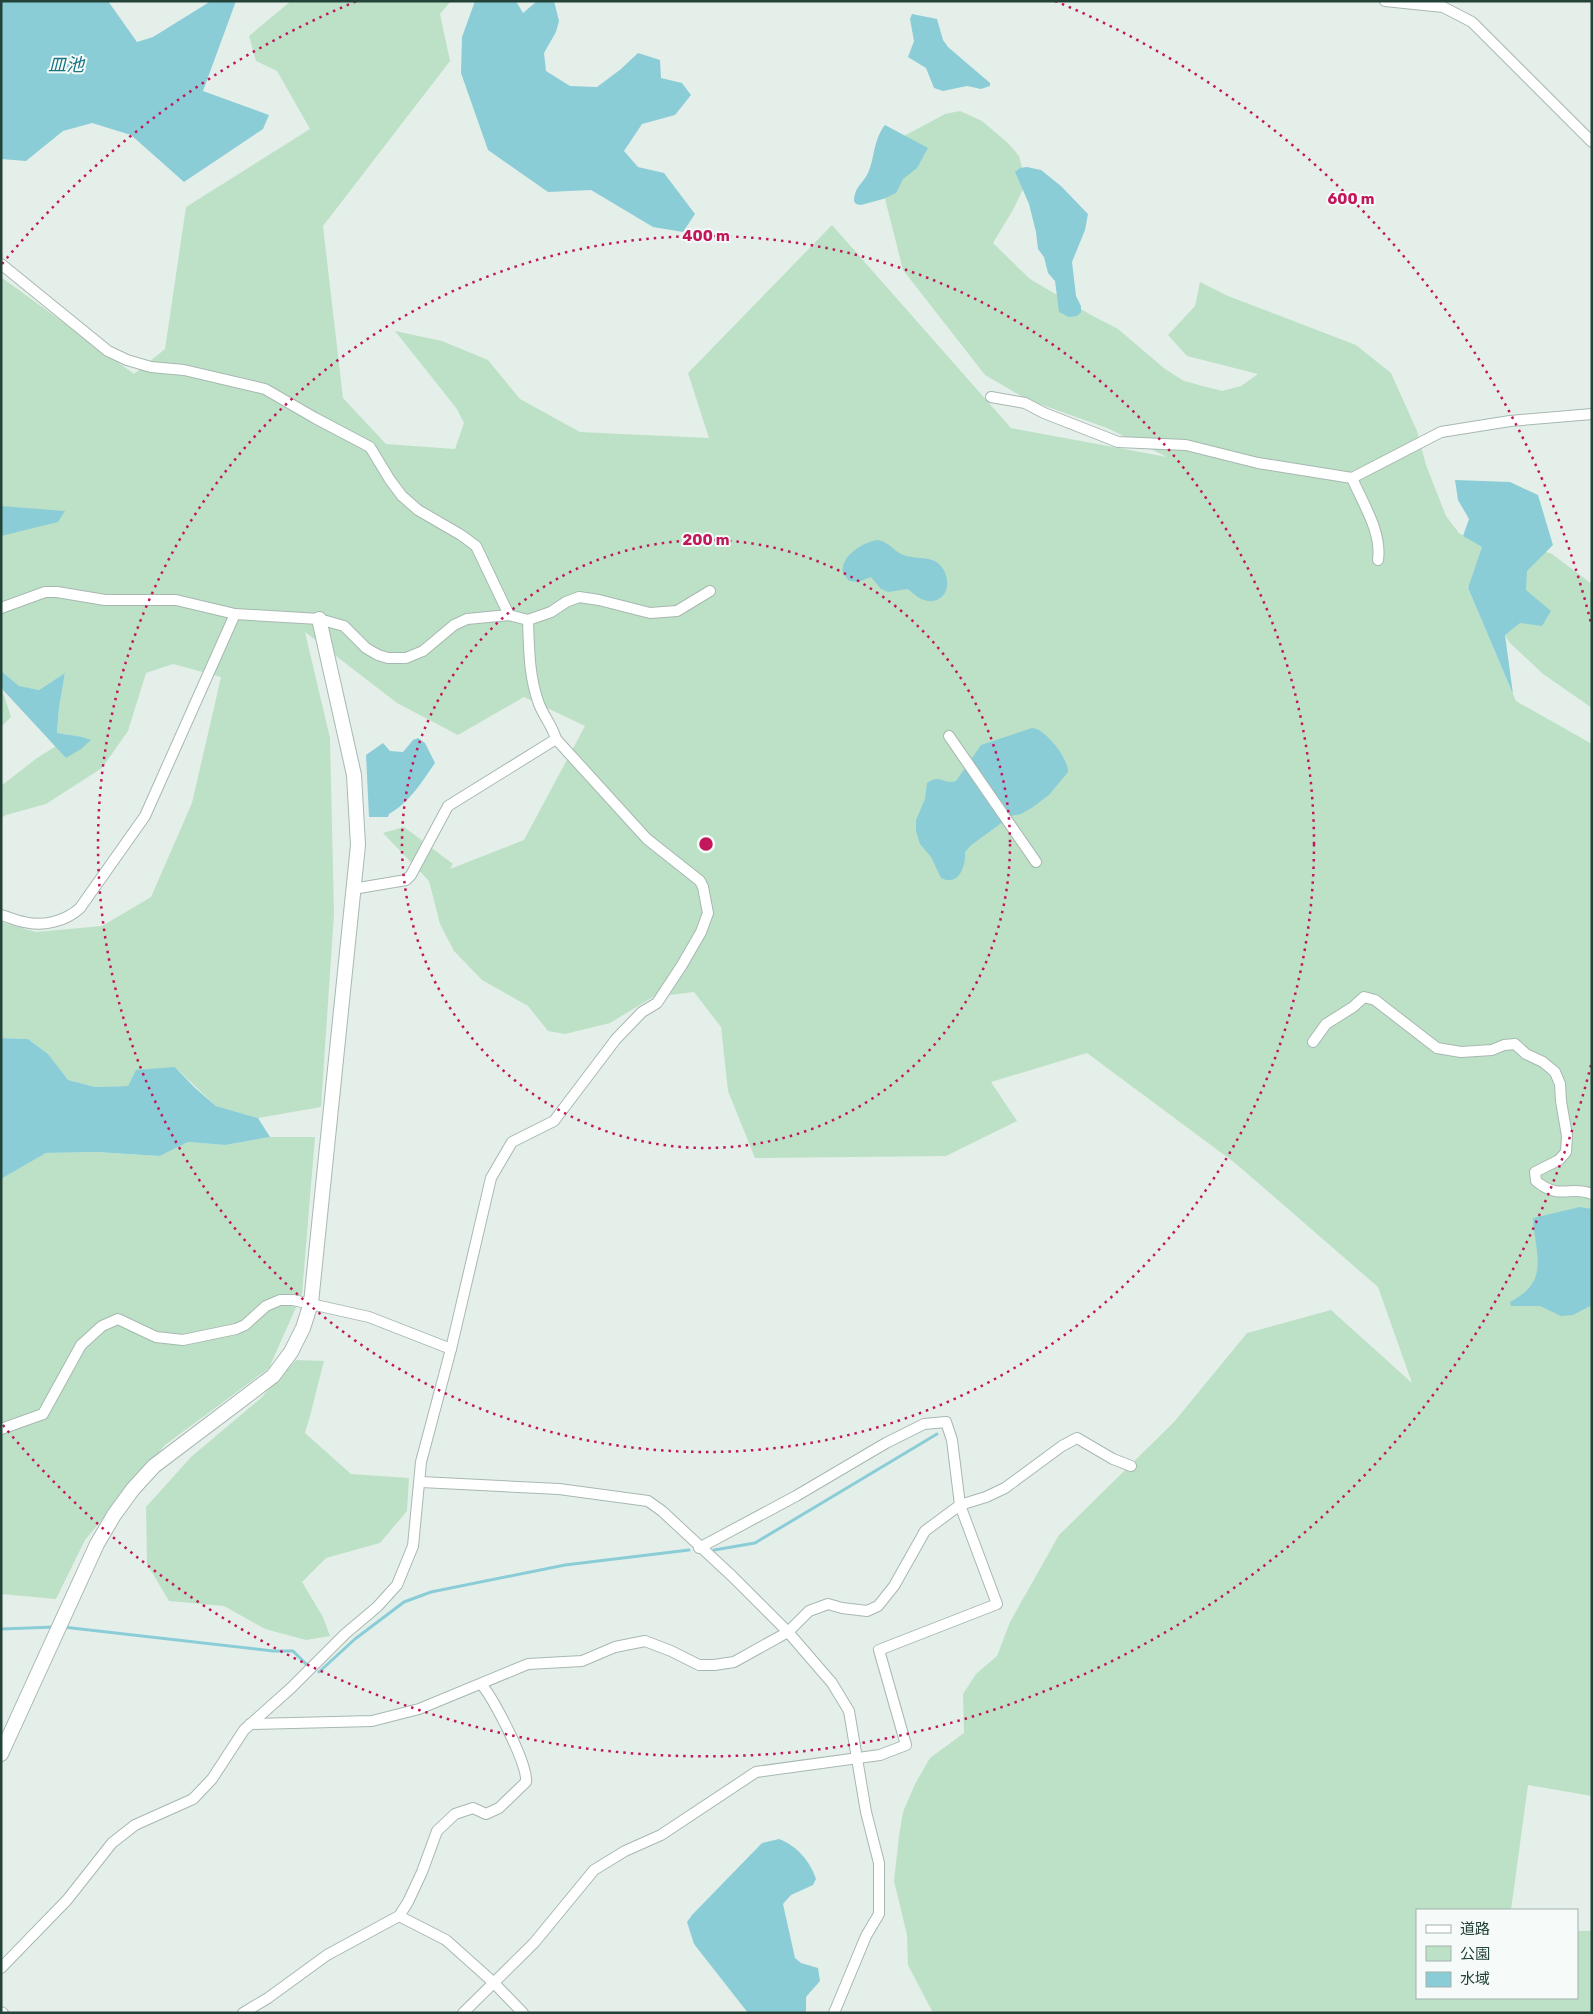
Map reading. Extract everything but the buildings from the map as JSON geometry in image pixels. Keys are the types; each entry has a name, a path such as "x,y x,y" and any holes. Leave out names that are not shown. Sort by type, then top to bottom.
{"street":[{"path":"1384,1 1443,7 1472,22 1592,142"},
{"path":"1,264 108,351 127,360 151,366 184,370 265,389 370,447 402,496 418,510 476,546 510,615"},
{"path":"990,397 1025,403 1044,413 1118,442 1186,445 1258,463 1352,478 1441,432 1510,421 1592,414"},
{"path":"1352,478 1375,529 1380,548 1378,560"},
{"path":"1,608 45,592 105,600 176,600 235,614 319,619 344,626 366,648 378,655 388,658 406,658 422,651 454,625 468,619 510,615 528,620 551,612 566,602 579,597 650,612 677,611 710,591"},
{"path":"1,915 26,923 48,923 73,914 80,908 145,816 235,614"},
{"path":"1,1754 97,1544 114,1515 154,1466 273,1376 291,1352 304,1328 311,1303 358,845 354,775 319,619"},
{"path":"1,1968 67,1900 112,1842 135,1825 193,1799 212,1778 244,1730 292,1688 345,1634 377,1607 397,1585 414,1546 415,1514 422,1462 451,1349 491,1178 496,1167 512,1142 554,1121 616,1039 642,1012 657,1003 682,965 708,913 703,887 696,876 648,839 556,739 552,726 540,706 530,669 528,620"},
{"path":"948,736 1036,862"},
{"path":"353,889 406,880 411,875 448,806 556,739"},
{"path":"1313,1042 1326,1024 1353,1007 1364,997 1375,1000 1437,1048 1461,1052 1492,1050 1504,1045 1515,1044 1526,1054 1544,1062 1555,1072 1560,1084 1561,1101 1568,1136 1566,1152 1559,1160 1535,1172 1536,1180 1546,1190 1592,1194"},
{"path":"1,1429 43,1414 81,1345 102,1326 118,1319 156,1337 183,1340 236,1329 245,1324 266,1306 280,1300 293,1300 369,1317 451,1349"},
{"path":"463,2013 534,1942 594,1870 625,1851 661,1835 756,1772 880,1755 906,1744 879,1650 997,1604 960,1505 952,1440 946,1422 924,1424 886,1443 796,1496 700,1548"},
{"path":"250,1724 372,1721 420,1708 482,1685 528,1664 582,1661 615,1647 645,1641 671,1650 699,1665 734,1662 788,1632 809,1611 828,1604 867,1611 878,1606 894,1586 925,1531 960,1505 986,1498 1005,1488 1062,1446 1076,1438 1113,1459 1130,1466"},
{"path":"420,1482 558,1488 648,1501 662,1511 732,1576 788,1632 832,1683 849,1711 866,1812 879,1863 879,1914 866,1936 834,2013"},
{"path":"243,2013 268,1998 327,1955 399,1916 422,1872 437,1831 455,1814 472,1808 486,1814 499,1808 526,1782 527,1773 518,1753 490,1696 482,1685"},
{"path":"399,1916 446,1940 493,1982 523,2013"}],"green space":[{"path":"291,1 451,1 440,14 450,61 323,226 343,398 386,444 455,449 464,423 457,409 395,331 442,341 488,360 520,399 580,432 709,438 688,373 832,225 1011,428 1167,457 1107,428 1028,400 985,375 903,270 882,187 902,137 945,114 960,111 982,121 1008,143 1019,156 1026,183 1013,210 993,243 1030,279 1118,329 1165,369 1184,381 1222,391 1241,386 1258,374 1187,356 1168,335 1195,306 1200,282 1228,296 1356,345 1391,373 1417,431 1426,465 1446,516 1459,533 1482,547 1513,540 1552,554 1592,584 1592,708 1543,674 1509,642 1481,592 1467,586 1516,701 1592,744 1592,1796 1528,1785 1511,1909 1416,1909 1416,1999 1578,1999 1578,1931 1592,1931 1592,2013 933,2013 908,1965 907,1935 894,1881 903,1812 915,1784 930,1758 964,1733 963,1694 976,1674 997,1656 1010,1622 1059,1535 1174,1422 1247,1333 1331,1310 1412,1383 1378,1287 1235,1163 1087,1053 991,1082 1017,1121 946,1156 755,1158 728,1091 721,1027 694,992 653,997 610,1023 565,1034 548,1031 528,1006 482,980 454,951 440,924 429,881 383,833 404,827 453,864 450,869 524,840 585,726 524,697 458,735 397,703 305,632 330,738 334,914 321,1107 258,1118 216,1106 175,1067 129,1086 95,1087 67,1080 48,1054 28,1039 1,1038 1,922 36,932 102,926 151,897 192,803 221,677 173,664 146,673 128,731 102,768 46,804 1,818 1,786 56,746 67,757 69,735 57,733 65,673 39,690 19,687 1,671 1,277 134,374 165,349 186,207 310,129 277,71 256,61 249,36"},
{"path":"1,686 11,717 1,727"},
{"path":"270,1137 315,1137 302,1294 269,1368 165,1445 85,1540 56,1599 1,1594 1,1179 46,1153 96,1152 160,1156 188,1142 225,1145"},
{"path":"296,1360 324,1361 305,1433 351,1474 409,1478 407,1511 380,1543 326,1558 302,1582 323,1617 330,1636 306,1640 265,1629 224,1606 169,1601 147,1564 146,1507 191,1457 260,1399"}],"water":[{"name":"皿池","path":"1,1 108,1 137,42 153,37 211,1 236,1 203,91 269,115 263,129 184,182 131,135 92,123 63,131 26,161 1,159"},
{"path":"475,1 516,1 523,13 537,1 554,1 559,21 556,32 544,53 546,71 570,86 597,87 638,53 660,60 661,78 682,83 691,95 675,115 642,124 624,151 638,167 664,173 695,214 683,232 653,227 591,190 548,192 488,150 461,73 462,37"},
{"path":"912,14 937,19 943,40 948,47 990,83 990,86 981,89 967,86 943,91 934,88 926,68 908,57 914,41 910,19"},
{"path":"885,125 928,148 917,168 903,179 896,193 883,199 861,205 856,204 854,201 857,189 868,173 878,137"},
{"path":"1027,167 1041,170 1061,186 1088,214 1085,230 1072,262 1076,296 1081,306 1081,312 1077,316 1069,317 1059,312 1055,281 1048,273 1044,257 1038,249 1029,204 1015,172 1020,168"},
{"path":"1455,480 1510,482 1538,495 1553,545 1527,571 1526,590 1551,611 1542,626 1520,623 1505,635 1513,694 1468,588 1482,547 1463,536 1469,519 1458,500"},
{"path":"1,506 65,511 58,522 1,536"},
{"path":"878,540 885,542 906,556 931,559 939,564 946,574 947,580 946,591 943,596 928,601 919,598 908,589 888,592 881,589 871,577 858,582 849,581 843,573 845,561 860,547"},
{"path":"1,671 19,686 39,690 65,673 57,733 91,740 66,758 3,690 1,686"},
{"path":"1032,728 1043,733 1055,745 1065,760 1068,772 1049,795 1021,814 1011,816 970,846 965,852 963,869 957,877 952,880 941,878 931,857 920,844 916,831 916,820 925,799 927,783 935,779 948,782 956,781 981,745"},
{"path":"418,738 425,743 435,763 409,798 389,814 388,817 369,817 366,755 383,743 390,751 403,752 413,740"},
{"path":"1,1038 28,1039 48,1054 68,1080 95,1087 128,1086 136,1070 175,1067 216,1106 258,1118 270,1137 225,1145 188,1142 160,1156 96,1152 46,1153 1,1179"},
{"path":"1580,1207 1592,1209 1592,1305 1573,1315 1561,1316 1540,1306 1511,1306 1510,1302 1523,1294 1536,1276 1538,1266 1533,1218"},
{"path":"779,1839 791,1845 807,1860 816,1879 813,1885 791,1895 783,1904 795,1958 801,1963 818,1968 820,1981 806,1997 806,2013 748,2013 694,1944 687,1922 762,1843"}],"waterway":[{"path":"714,1550 755,1543 937,1434"},
{"path":"319,1672 355,1639 404,1602 431,1592 565,1565 689,1550"},
{"path":"1,1629 55,1627"},
{"path":"63,1627 273,1651 293,1651 306,1664"}]}
